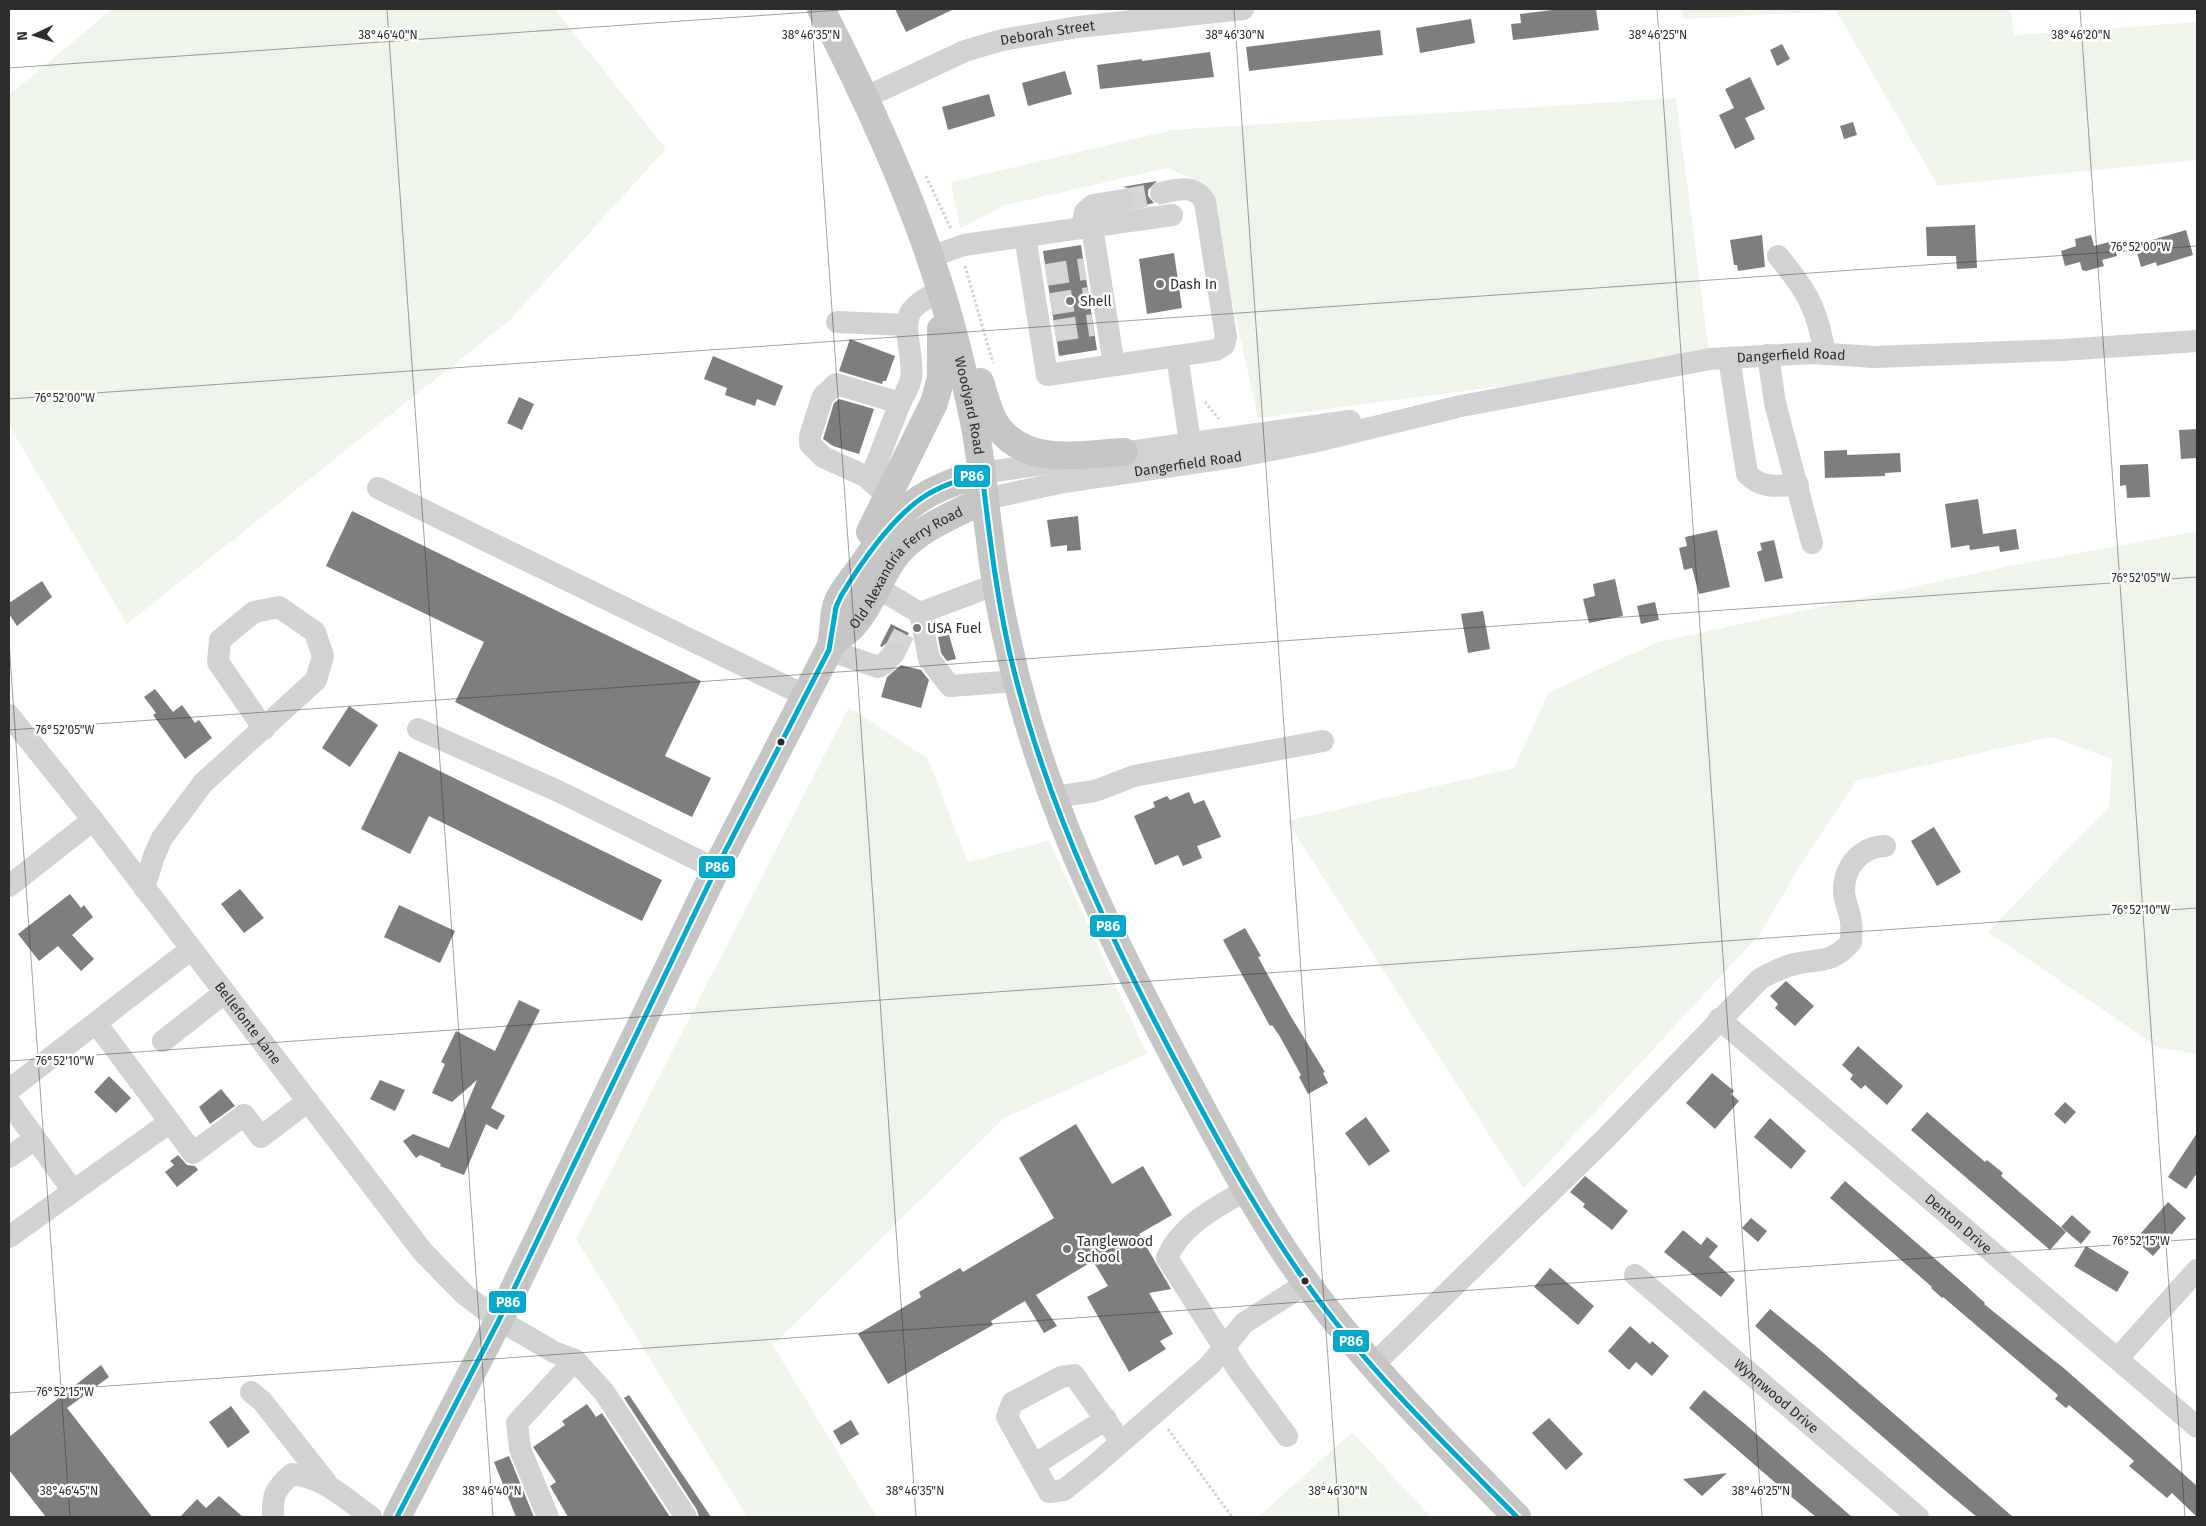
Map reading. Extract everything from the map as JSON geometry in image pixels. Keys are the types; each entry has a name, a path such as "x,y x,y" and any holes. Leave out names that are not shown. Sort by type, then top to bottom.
{"main road":[{"name":"Woodyard Road","path":"821,9 864,98 908,198 930,257 963,373 975,427 997,584 1017,681 1054,797 1092,892 1154,1021 1248,1190 1307,1283 1373,1366 1517,1517"},
{"path":"940,290 977,371 996,425 1008,438 1036,453 1054,456 1124,452"},
{"path":"837,602 879,488 919,437 934,403 941,378 940,290"},
{"name":"Old Alexandria Ferry Road","path":"397,1517 499,1320 716,869 830,647 837,602 895,519 906,507 948,483 984,486"},
{"name":"Old Alexandria Ferry Road","path":"830,647 856,623 876,587 898,554 924,529 984,486"}],"street":[{"name":"Deborah Street","path":"864,98 922,70 979,46 1078,18 1243,9"},
{"path":"1025,236 1039,276 1048,332 1047,375 1216,350 1224,345 1226,337 1205,202 1200,193 1192,189 1183,188 1162,193"},
{"path":"1114,366 1100,324 1084,212 1093,205 1124,200"},
{"path":"930,257 964,245 1172,216"},
{"path":"1778,256 1802,284 1810,300 1825,354"},
{"path":"900,403 836,384 823,396 810,436 810,444 823,457 879,488 900,403 911,380 912,360 907,325 912,309 940,290"},
{"path":"837,322 907,325"},
{"name":"Dangerfield Road","path":"984,486 1064,482 1240,456 1313,442 1462,406 1693,362 1768,355 1825,354 1874,357 2062,350 2197,341"},
{"path":"1768,355 1775,403 1812,543"},
{"path":"1178,356 1190,442"},
{"path":"1729,358 1747,474 1756,482 1766,485 1798,485"},
{"name":"Dangerfield Road","path":"984,486 1124,452 1329,422 1390,422"},
{"path":"378,488 806,696"},
{"path":"906,631 918,612 997,584"},
{"path":"876,587 918,612 929,659 950,686 1017,681"},
{"path":"144,888 162,838 203,784 264,729 316,680 323,656 315,632 279,608 254,612 220,640 218,662 264,729"},
{"path":"830,647 878,667 884,664 894,653"},
{"name":"Bellefonte Lane","path":"9,715 93,820 190,950 438,1270 465,1295 499,1320 554,1352 575,1360"},
{"path":"418,729 558,791 716,869"},
{"path":"1054,797 1095,791 1134,776 1323,741"},
{"path":"9,886 93,820"},
{"path":"1373,1366 1606,1138 1719,1019 1760,979 1789,965 1811,963 1841,953 1851,942 1852,922 1844,893 1848,872 1852,863 1863,853 1876,847 1885,846"},
{"path":"9,1090 190,950"},
{"path":"163,1041 224,993"},
{"name":"Denton Drive","path":"1719,1019 2197,1427"},
{"path":"96,1023 193,1154 244,1115 261,1137 308,1101"},
{"path":"9,1102 73,1192"},
{"path":"9,1237 170,1122"},
{"path":"9,1157 35,1139"},
{"path":"1248,1190 1205,1214 1174,1241 1167,1258 1224,1348 1287,1436"},
{"path":"2118,1358 2197,1270"},
{"name":"Wynnwood Drive","path":"1635,1275 1918,1517"},
{"path":"1121,1442 1074,1375 1061,1377 1012,1403 1007,1417 1049,1492 1064,1490 1121,1442 1210,1365 1244,1323 1307,1283"},
{"path":"548,1517 520,1449 517,1423 575,1360 604,1392 686,1517"},
{"path":"251,1392 262,1401 330,1487"},
{"path":"1034,1465 1106,1420"},
{"path":"273,1517 272,1498 280,1484 292,1474 309,1476 330,1487 371,1517"}],"path":[{"path":"923,171 955,235"},
{"path":"1204,401 1219,419"},
{"path":"1156,1412 1232,1517"}],"shaded area":[{"path":"112,9 555,9 666,149 509,321 127,624 9,426 9,95"},
{"path":"1681,9 2010,9 2014,35 2197,22 2197,160 1938,186 1836,11 1684,19"},
{"path":"1676,98 1710,359 1258,418 1206,184 1167,168 1003,206 960,229 951,182 1171,130"},
{"path":"2197,531 2197,1054 2159,1048 1988,932 2109,806 2112,759 2051,737 1856,781 1803,861 1760,934 1524,1189 1287,821 1514,768 1548,693 1657,642 2014,565"},
{"path":"849,707 928,759 968,862 1049,840 1147,1054 1004,1118 773,1345 877,1517 747,1517 576,1239"},
{"path":"1352,1432 1431,1517 1258,1517"}],"building":[{"path":"895,9 954,9 906,32"},
{"path":"1560,9 1596,9 1599,30 1513,40 1511,24 1521,23 1520,14"},
{"path":"1471,19 1475,43 1420,53 1416,28"},
{"path":"1380,30 1383,55 1249,71 1246,47"},
{"path":"1782,44 1790,59 1777,66 1770,50"},
{"path":"1210,52 1214,77 1100,89 1097,65"},
{"path":"1065,71 1072,94 1028,106 1022,83"},
{"path":"1750,77 1765,109 1745,118 1755,139 1735,149 1719,115 1734,108 1725,89"},
{"path":"989,94 995,116 948,130 942,107"},
{"path":"1853,122 1857,135 1844,139 1840,126"},
{"path":"1157,181 1148,190 1148,196 1154,203 1135,207 1137,198 1134,192 1129,188 1122,187"},
{"path":"1975,225 1977,268 1957,269 1956,256 1927,256 1926,227"},
{"path":"2186,230 2193,255 2157,266 2156,262 2141,267 2135,245"},
{"path":"1762,235 1765,267 1738,271 1737,265 1734,265 1730,240"},
{"path":"2091,235 2094,246 2113,241 2117,256 2102,260 2104,266 2086,271 2082,270 2080,262 2065,266 2061,251 2076,246 2075,239"},
{"name":"Shell","path":"1081,245 1097,350 1059,356 1043,251"},
{"name":"Dash In","path":"1174,253 1182,308 1147,314 1139,259"},
{"path":"850,339 895,356 886,381 883,381 882,384 839,371"},
{"path":"713,356 783,386 775,406 757,399 755,406 725,395 727,388 704,379"},
{"path":"519,397 534,404 522,430 507,423"},
{"path":"839,399 874,409 859,454 833,446 823,439 834,403"},
{"path":"2197,429 2197,458 2181,459 2179,430"},
{"path":"1847,450 1847,455 1900,453 1901,472 1885,473 1885,476 1825,478 1824,451"},
{"path":"2148,464 2150,497 2127,498 2126,485 2120,486 2120,465"},
{"path":"1978,499 1983,534 2016,529 2019,549 2000,552 1999,546 1970,550 1969,545 1951,548 1945,504"},
{"path":"352,511 701,681 665,756 711,778 692,817 455,702 484,642 326,566"},
{"path":"1078,516 1081,550 1067,551 1067,545 1051,547 1047,520"},
{"path":"1717,530 1730,587 1699,594 1692,568 1684,570 1679,548 1687,546 1685,537"},
{"path":"1774,540 1783,578 1765,582 1757,552 1762,550 1760,543"},
{"path":"1615,579 1623,616 1589,623 1583,599 1595,596 1593,584"},
{"path":"42,581 52,597 17,626 9,614 9,603"},
{"path":"1655,602 1659,620 1641,624 1637,606"},
{"path":"1483,611 1490,649 1468,653 1461,614"},
{"path":"891,624 909,633 903,644 890,640 882,647 880,646"},
{"path":"949,635 956,659 947,661 941,653 938,637"},
{"path":"901,665 921,670 929,680 921,708 881,697 887,677"},
{"path":"155,689 173,712 182,705 195,723 199,720 212,738 185,759 153,715 156,713 144,697"},
{"path":"349,706 378,725 350,767 322,748"},
{"path":"399,751 662,880 642,921 429,816 410,854 361,829"},
{"path":"1189,792 1194,804 1204,800 1221,837 1197,846 1202,858 1183,866 1178,855 1155,865 1134,816 1155,807 1153,802 1167,796 1170,800"},
{"path":"1934,827 1961,872 1937,886 1911,841"},
{"path":"240,889 264,918 244,933 221,904"},
{"path":"70,894 81,908 84,905 93,917 72,935 94,959 81,971 58,946 39,961 18,934"},
{"path":"399,905 455,931 440,963 384,937"},
{"path":"1245,928 1261,956 1258,957 1290,1015 1325,1072 1323,1073 1328,1083 1308,1094 1299,1077 1301,1075 1279,1035 1272,1025 1270,1026 1223,940"},
{"path":"1786,981 1814,1006 1795,1026 1775,1008 1778,1004 1770,996"},
{"path":"519,1000 540,1010 491,1108 505,1116 497,1130 486,1124 464,1175 440,1166 441,1164 420,1155 416,1158 403,1141 413,1134 449,1148 477,1080 452,1102 432,1093 445,1064 441,1062 456,1031 495,1051"},
{"path":"1858,1046 1903,1086 1887,1105 1865,1085 1861,1089 1850,1079 1853,1075 1842,1065"},
{"path":"1712,1073 1734,1091 1731,1094 1739,1101 1715,1129 1686,1103"},
{"path":"109,1076 131,1098 116,1113 94,1092"},
{"path":"380,1080 405,1090 395,1111 370,1099"},
{"path":"221,1089 235,1106 210,1124 199,1107"},
{"path":"2065,1102 2076,1112 2065,1124 2054,1114"},
{"path":"1927,1112 1985,1162 1987,1160 2003,1173 2001,1176 2066,1232 2050,1250 1911,1130"},
{"path":"1366,1117 1390,1151 1369,1166 1345,1133"},
{"path":"1770,1118 1806,1151 1791,1169 1754,1137"},
{"name":"Tanglewood School","path":"1076,1124 1112,1184 1143,1166 1172,1215 1139,1234 1171,1289 1149,1293 1173,1334 1160,1341 1166,1349 1129,1372 1087,1297 1108,1286 1093,1261 1036,1295 1057,1326 1044,1333 1025,1301 991,1321 993,1325 888,1384 858,1334 921,1297 919,1292 960,1268 963,1272 1054,1218 1019,1158"},
{"path":"2197,1133 2197,1173 2186,1189 2168,1177"},
{"path":"178,1155 187,1165 195,1166 198,1170 177,1187 165,1172 174,1165 170,1161"},
{"path":"1585,1176 1628,1211 1612,1230 1583,1207 1585,1204 1570,1192"},
{"path":"1845,1181 1963,1283 1984,1304 2066,1370 2197,1486 2197,1517 2172,1493 2167,1498 2129,1466 2134,1461 2069,1405 2066,1408 2055,1399 2058,1395 1942,1298 1932,1287 1830,1198"},
{"path":"2168,1202 2186,1218 2153,1256 2135,1240"},
{"path":"2072,1215 2091,1232 2081,1244 2061,1227"},
{"path":"1751,1218 1767,1231 1758,1242 1742,1228"},
{"path":"1683,1230 1701,1245 1707,1237 1718,1246 1709,1257 1735,1280 1721,1297 1664,1252"},
{"path":"2086,1246 2129,1272 2117,1292 2074,1266"},
{"path":"1550,1268 1594,1306 1578,1325 1534,1287"},
{"path":"1770,1309 1818,1348 2013,1517 1977,1517 1936,1483 1755,1326"},
{"path":"1630,1326 1650,1344 1652,1341 1669,1356 1652,1376 1636,1362 1629,1370 1608,1351"},
{"path":"101,1365 109,1377 67,1408 152,1517 46,1517 9,1470 9,1437"},
{"path":"1704,1390 1852,1517 1816,1517 1794,1499 1689,1408"},
{"path":"629,1395 711,1517 699,1517 697,1510 624,1398"},
{"path":"587,1404 596,1417 602,1413 670,1517 568,1517 550,1486 556,1482 533,1447 565,1425 562,1421"},
{"path":"231,1406 250,1432 228,1448 209,1422"},
{"path":"1549,1418 1583,1454 1566,1470 1532,1433"},
{"path":"851,1420 859,1434 841,1445 833,1431"},
{"path":"509,1456 534,1517 516,1517 494,1462"},
{"path":"1727,1473 1702,1496 1683,1479"},
{"path":"219,1496 243,1517 180,1517 197,1499 206,1508"}],"tunnel":[{"path":"1124,200 1161,193"},
{"path":"1046,275 1085,269"},
{"path":"1051,304 1089,298"},
{"path":"1055,331 1093,325"},
{"path":"894,653 905,631"}],"transit line":[{"name":"P86","path":"397,1517 499,1320 716,869 829,650 836,607 841,596 889,528 913,505 938,489 982,473 999,600 1015,675 1030,727 1047,778 1086,879 1132,977 1212,1130 1244,1186 1278,1241 1315,1295 1386,1382 1517,1517"}],"place":[{"name":"Dash In","path":"1160,284"},
{"name":"Shell","path":"1070,301"},
{"name":"USA Fuel","path":"917,628"},
{"name":"Tanglewood School","path":"1067,1249"}]}
